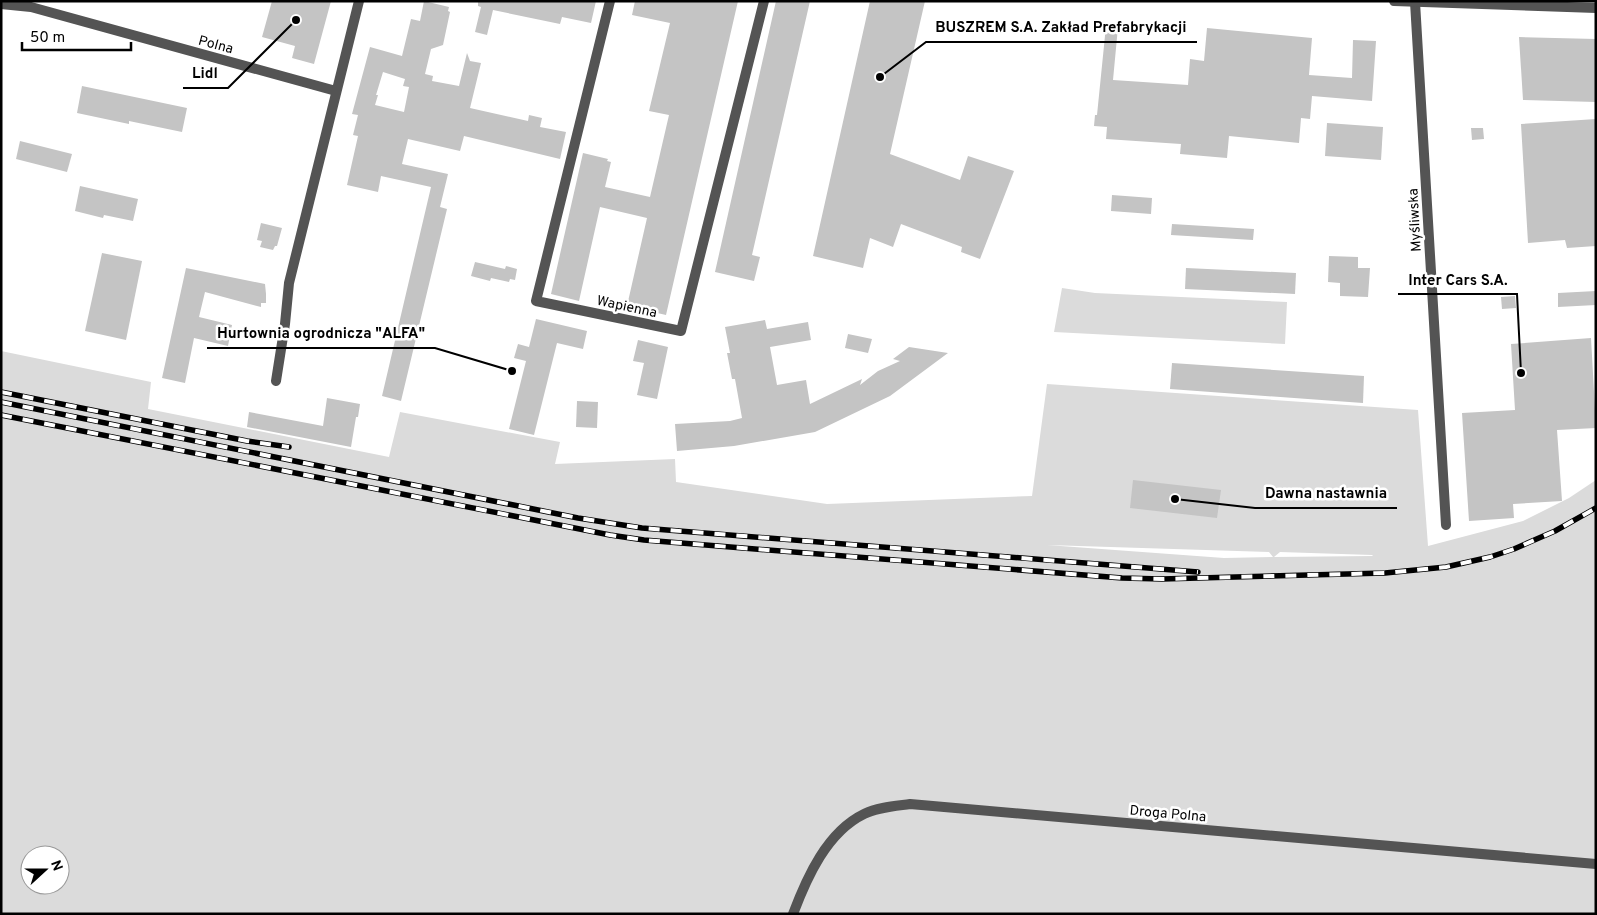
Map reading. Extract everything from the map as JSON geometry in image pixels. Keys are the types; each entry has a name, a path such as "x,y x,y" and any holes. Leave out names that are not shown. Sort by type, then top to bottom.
{"street":[{"path":"276,381 289,283 359,1"},
{"name":"Wapienna","path":"610,1 536,301 681,331 764,1"},
{"path":"1394,1 1596,8"},
{"name":"Myśliwska","path":"1415,2 1446,525"},
{"name":"Polna","path":"1,4 30,7 336,91"},
{"name":"Droga Polna","path":"793,914 808,877 830,844 844,828 865,814 889,806 910,804 1596,864"}],"shaded area":[{"path":"1062,288 1095,293 1287,302 1285,344 1054,332"},
{"path":"1,351 151,382 148,409 389,457 400,412 560,442 555,464 675,459 676,482 827,504 1032,496 1047,384 1418,410 1428,546 1523,521 1569,498 1596,480 1596,914 1,914","holes":["1047,545 1269,552 1273,557 1224,558","1280,552 1372,555 1373,556 1274,557"]}],"building":[{"path":"272,1 331,1 314,64 292,58 295,46 262,37"},
{"path":"424,1 449,7 448,11 450,12 443,45 431,49 425,74 433,76 432,81 459,86 467,53 470,61 481,63 470,108 528,121 529,115 542,118 540,127 566,132 560,159 464,136 460,151 408,139 402,164 448,174 440,207 447,209 401,401 382,396 431,187 381,176 378,192 347,185 358,136 353,135 358,115 352,114 370,47 402,56 411,19 420,21","holes":["383,72 405,79 403,86 409,87 404,112 375,105"]},
{"path":"478,1 596,1 591,23 562,17 560,24 493,10 487,35 475,32 481,7 478,6"},
{"path":"635,1 738,1 666,315 627,306 647,218 600,207 579,301 551,294 583,153 608,159 607,161 611,162 605,187 650,197 669,115 649,111 670,23 632,15"},
{"path":"776,1 810,1 752,255 760,257 754,281 715,272"},
{"path":"870,1 925,1 890,154 960,180 968,156 1014,171 980,259 961,252 962,247 901,224 893,247 870,238 863,268 813,256"},
{"path":"1106,26 1118,27 1113,80 1188,85 1190,59 1204,61 1207,28 1312,38 1309,75 1352,78 1353,40 1376,41 1372,101 1312,96 1310,119 1301,118 1299,143 1229,136 1227,158 1180,154 1181,144 1106,139 1107,127 1094,126 1095,115 1097,115"},
{"path":"1519,37 1596,39 1596,102 1523,100"},
{"path":"82,86 187,108 182,132 129,121 129,124 77,113"},
{"path":"1596,119 1596,246 1567,248 1565,240 1528,243 1521,124"},
{"path":"1327,123 1383,127 1381,160 1325,156"},
{"path":"1471,128 1483,128 1484,139 1472,140"},
{"path":"20,141 72,154 67,172 16,159"},
{"path":"80,186 138,199 133,221 104,215 103,218 75,211"},
{"path":"1112,195 1152,198 1151,214 1111,211"},
{"path":"261,223 282,228 277,246 273,250 260,247 262,241 257,240"},
{"path":"1172,224 1254,229 1253,240 1171,235"},
{"path":"102,253 142,261 126,340 85,331"},
{"path":"1329,256 1358,257 1358,268 1370,268 1368,297 1340,296 1340,283 1328,282"},
{"path":"475,262 505,269 506,266 517,269 515,280 510,279 509,282 491,278 490,281 471,276"},
{"path":"186,268 265,284 266,303 261,303 261,307 205,292 199,317 232,325 228,346 194,338 185,383 162,378"},
{"path":"1186,268 1296,273 1295,294 1185,289"},
{"path":"1596,291 1596,305 1558,307 1558,293"},
{"path":"1515,296 1516,308 1502,309 1501,297"},
{"path":"536,319 587,331 583,349 557,343 534,435 509,429 526,361 514,358 518,344 529,347"},
{"path":"765,320 767,329 808,322 811,340 770,347 777,385 806,380 810,404 862,379 860,385 878,371 900,361 893,359 909,347 948,353 890,396 815,432 734,446 677,451 675,424 730,421 742,418 735,379 732,379 727,353 730,353 725,327"},
{"path":"848,334 872,339 868,353 845,348"},
{"path":"1591,338 1596,428 1557,430 1562,501 1513,504 1514,518 1469,521 1462,413 1515,410 1511,344"},
{"path":"638,340 668,347 657,399 637,395 644,363 633,361"},
{"path":"1172,363 1364,376 1363,403 1170,389"},
{"path":"327,398 360,404 351,447 247,427 249,412 323,426"},
{"path":"577,401 598,402 597,428 576,427"},
{"path":"1133,480 1221,490 1217,518 1130,508"}],"railway":[{"path":"1,392 247,441 289,447"},
{"path":"1,402 578,518 642,528 1198,572"},
{"path":"1,415 610,535 644,540 1122,578 1162,579 1385,573 1446,567 1490,557 1514,549 1555,531 1596,508"}],"place":[{"name":"Lidl","path":"296,20"},
{"name":"BUSZREM S.A. Zakład Prefabrykacji","path":"880,77"},
{"name":"Hurtownia ogrodnicza \"ALFA\"","path":"512,371"},
{"name":"Inter Cars S.A.","path":"1521,373"},
{"name":"Dawna nastawnia","path":"1175,499"}]}
